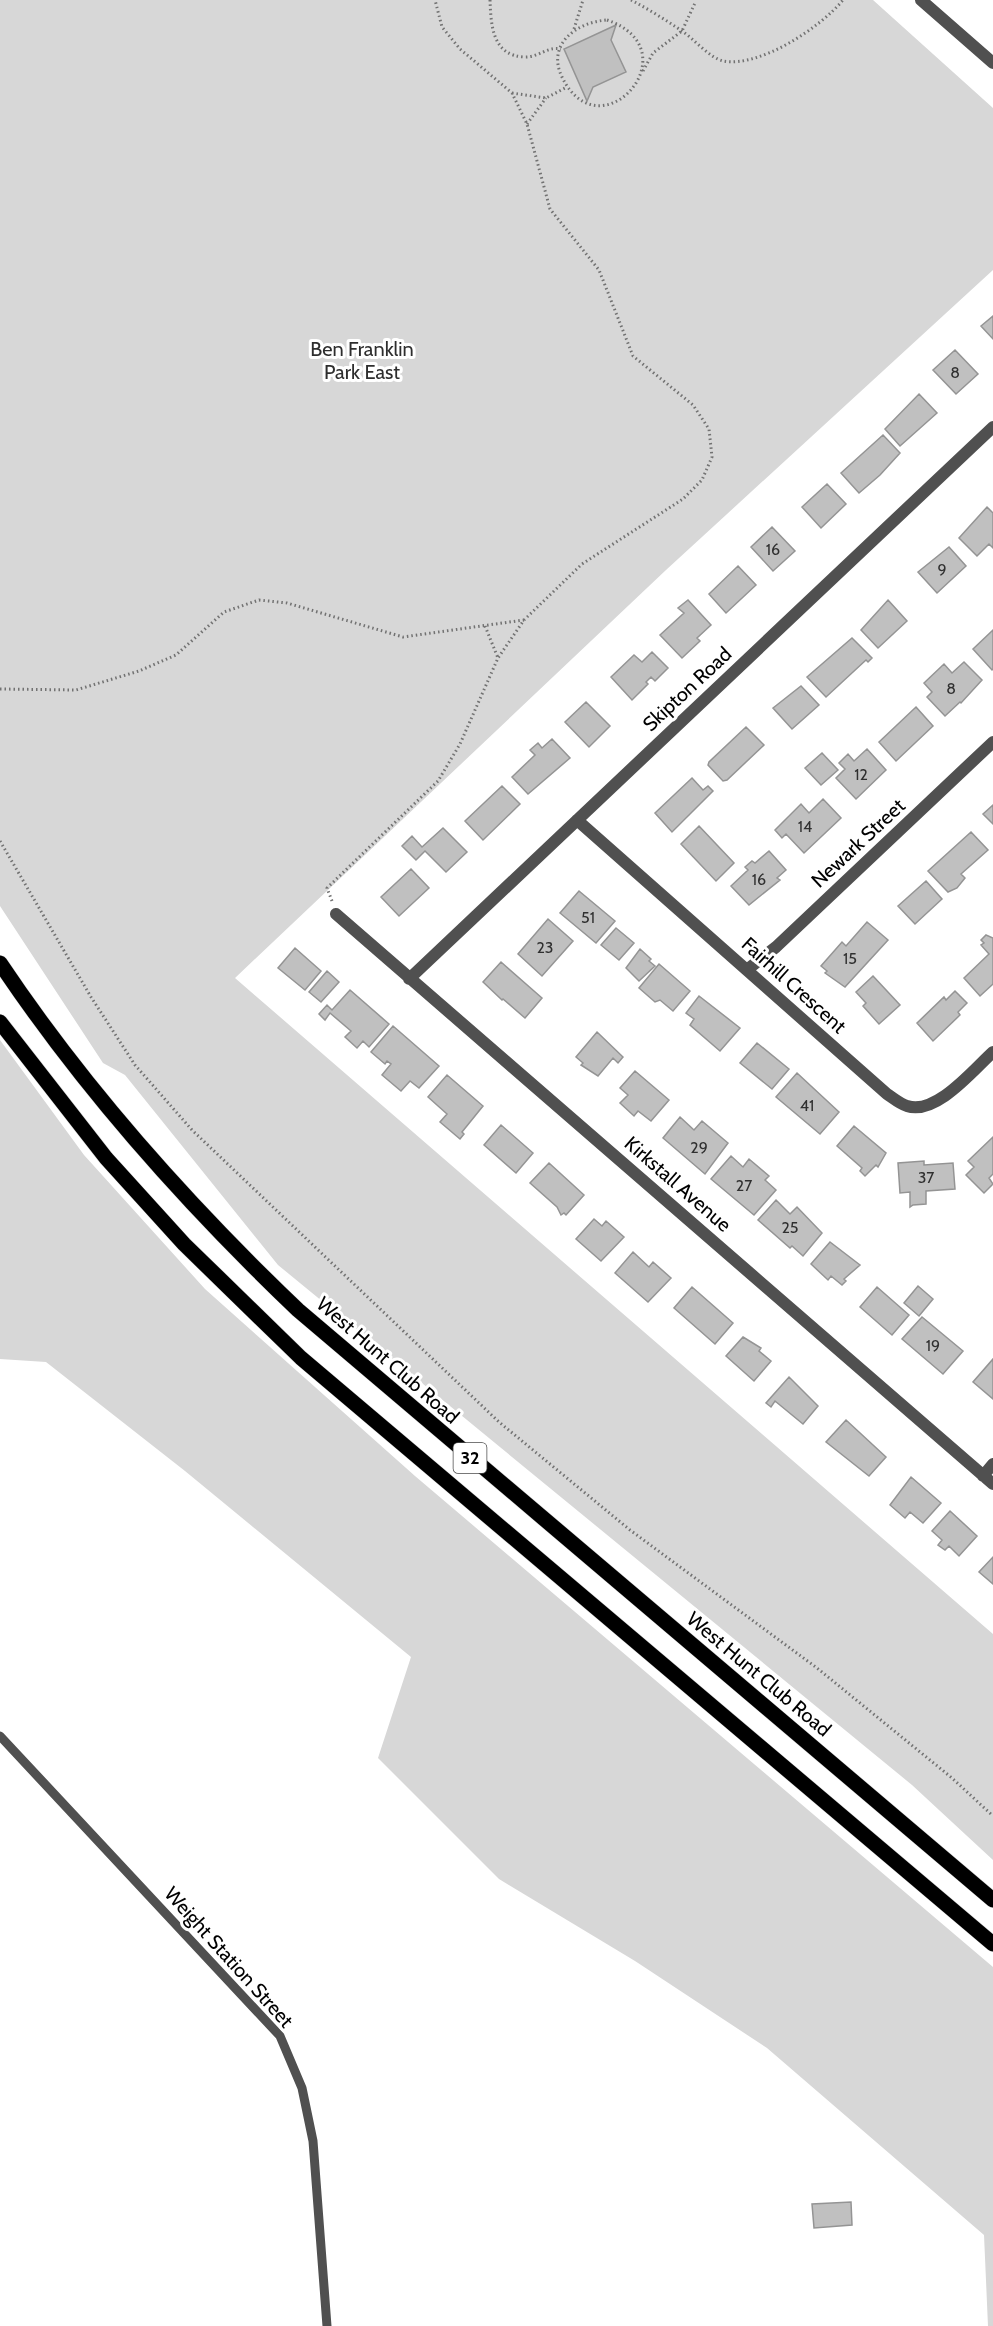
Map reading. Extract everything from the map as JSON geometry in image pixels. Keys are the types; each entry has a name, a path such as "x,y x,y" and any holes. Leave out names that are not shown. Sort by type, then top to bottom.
{"main road":[{"name":"West Hunt Club Road","path":"0,963 68,1058 144,1150 226,1238 298,1310 993,1900"},
{"name":"32","path":"0,1022 106,1158 184,1244 293,1350 993,1944"}],"street":[{"path":"921,0 993,63"},
{"name":"Skipton Road","path":"409,980 993,428"},
{"name":"Newark Street","path":"748,969 776,947 993,742"},
{"name":"Fairhill Crescent","path":"577,820 748,969 886,1094 909,1107 929,1106 951,1092 993,1052"},
{"name":"Kirkstall Avenue","path":"336,914 409,980 993,1485"},
{"path":"983,1476 993,1464"}],"lane":[{"name":"Weight Station Street","path":"0,1736 280,2036 302,2088 313,2141 327,2326"}],"path":[{"path":"336,914 327,888 438,781 460,744 498,658 524,620 582,564 683,499 702,480 712,457 709,429 693,405 633,356 599,270 550,209 527,124 512,93 460,50 442,27 435,0"},
{"path":"490,0 493,34 505,51 526,57 550,47 561,50"},
{"path":"583,0 574,29 561,50 560,73 567,87 578,100 593,107 610,104 624,98 636,86 653,53 682,31 695,3"},
{"path":"631,0 682,31 722,61 750,61 787,44 832,14 843,0"},
{"path":"574,29 589,21 607,20 623,26 636,38 643,54 642,72"},
{"path":"527,124 546,98 567,87"},
{"path":"512,93 546,98"},
{"path":"0,689 76,690 140,671 176,655 224,612 258,600 286,603 403,637 524,620"},
{"path":"485,625 498,658"},
{"path":"0,841 91,998 135,1065 192,1130 499,1422 630,1530 817,1668 952,1778 993,1816"}],"green space":[{"name":"Ben Franklin Park East","path":"0,0 873,0 993,108 993,270 666,570 235,978 993,1634 993,1860 912,1785 278,1265 125,1075 103,1063 0,906"},
{"path":"0,1040 84,1155 205,1289 415,1476 993,1967 993,2326 988,2326 984,2235 767,2048 635,1961 499,1879 378,1758 411,1657 185,1471 46,1362 0,1359"}],"building":[{"path":"616,25 611,40 626,72 593,87 587,101 564,49"},
{"path":"993,316 993,339 981,326"},
{"path":"955,350 978,374 956,394 933,370"},
{"path":"919,394 937,413 900,446 885,429"},
{"path":"883,435 900,453 859,493 841,473"},
{"path":"827,484 846,504 821,528 802,507"},
{"path":"987,507 993,513 993,548 989,544 977,556 959,538"},
{"path":"772,527 795,551 773,571 751,547"},
{"path":"949,547 966,566 937,593 918,572"},
{"path":"738,566 756,585 726,613 709,594"},
{"path":"688,600 711,625 697,638 700,641 682,658 660,635 684,613 678,608"},
{"path":"888,600 907,621 878,648 861,630"},
{"path":"993,630 993,669 992,670 973,649"},
{"path":"852,638 872,658 868,662 866,660 826,697 807,677"},
{"path":"652,652 668,668 655,681 651,677 646,682 648,684 632,700 611,677 634,655 642,662"},
{"path":"964,662 982,680 961,703 945,716 927,697 932,692 924,683 944,664 952,673"},
{"path":"801,686 819,705 792,729 773,708"},
{"path":"586,702 610,726 589,747 565,722"},
{"path":"916,707 933,726 896,761 879,742"},
{"path":"746,727 764,745 727,780 723,781 708,765 709,762"},
{"path":"552,739 570,758 528,794 512,777 535,755 530,750 538,743 542,748"},
{"path":"867,749 886,770 856,799 836,778 845,769 839,763 848,754 854,761"},
{"path":"822,753 838,770 821,785 805,768"},
{"path":"692,778 703,790 708,786 713,791 672,832 655,813"},
{"path":"502,786 520,804 483,840 465,821"},
{"path":"823,799 841,818 804,853 786,834 782,838 775,830 801,804 809,813"},
{"path":"993,805 993,824 983,814"},
{"path":"699,826 734,863 716,881 681,844"},
{"path":"443,828 467,852 446,872 425,851 416,860 402,846 412,836 422,847"},
{"path":"971,832 988,850 961,874 965,878 957,888 948,892 928,871"},
{"path":"769,851 786,870 777,878 780,880 749,905 731,886 748,870 745,867 752,861 755,863"},
{"path":"411,869 429,888 399,916 381,897"},
{"path":"926,881 942,899 915,924 898,906"},
{"path":"579,891 615,921 596,943 560,913"},
{"path":"548,919 573,941 542,976 518,954"},
{"path":"867,922 888,940 845,987 825,973 827,971 821,966 842,942 846,946"},
{"path":"616,928 634,943 619,960 601,945"},
{"path":"986,935 993,938 993,984 980,996 964,978 989,954 981,945 984,943 981,940"},
{"path":"295,948 321,971 305,990 278,968"},
{"path":"640,949 655,966 639,981 626,968"},
{"path":"501,962 542,998 525,1018 483,982"},
{"path":"659,964 690,991 673,1011 660,1000 655,1002 639,988"},
{"path":"327,971 339,982 321,1002 309,992"},
{"path":"873,976 900,1005 879,1024 863,1006 866,1003 856,992"},
{"path":"350,990 389,1024 369,1047 363,1041 357,1048 345,1037 351,1031 330,1013 325,1020 319,1014 327,1005 332,1010"},
{"path":"955,991 967,1003 958,1012 960,1015 933,1041 917,1023 944,997 946,1000"},
{"path":"699,996 740,1028 720,1051 690,1025 694,1019 686,1013"},
{"path":"393,1026 439,1066 419,1088 410,1081 401,1091 382,1075 391,1064 387,1061 385,1064 371,1052"},
{"path":"597,1032 623,1057 618,1063 613,1058 598,1076 581,1065 583,1063 576,1057"},
{"path":"757,1043 789,1069 772,1089 740,1063"},
{"path":"635,1071 669,1100 651,1121 638,1111 634,1116 620,1103 628,1095 620,1088"},
{"path":"797,1073 839,1112 820,1134 776,1097"},
{"path":"447,1075 483,1106 462,1132 464,1134 460,1139 440,1122 447,1114 428,1097"},
{"path":"680,1117 694,1130 702,1121 728,1143 705,1174 663,1138"},
{"path":"501,1125 533,1153 516,1173 484,1145"},
{"path":"854,1126 886,1153 878,1167 876,1165 865,1176 860,1171 862,1168 837,1146"},
{"path":"993,1137 993,1174 989,1178 993,1184 984,1193 966,1175 974,1167 968,1161"},
{"path":"731,1156 743,1167 749,1159 769,1176 765,1180 776,1190 754,1215 711,1179"},
{"path":"924,1161 924,1165 953,1163 955,1189 926,1191 926,1204 910,1207 910,1192 900,1193 898,1163"},
{"path":"549,1163 584,1195 566,1215 564,1213 561,1215 557,1207 530,1183"},
{"path":"776,1200 790,1214 797,1207 822,1233 803,1256 792,1246 790,1248 758,1220"},
{"path":"594,1219 602,1226 606,1221 624,1237 601,1261 576,1239"},
{"path":"830,1242 860,1265 844,1279 846,1281 842,1285 831,1276 828,1280 811,1264"},
{"path":"633,1252 649,1267 653,1262 671,1278 648,1302 615,1273"},
{"path":"918,1286 933,1299 919,1316 904,1303"},
{"path":"692,1287 733,1323 715,1344 674,1308"},
{"path":"877,1287 909,1315 892,1335 860,1307"},
{"path":"922,1317 963,1351 943,1374 902,1339"},
{"path":"743,1337 761,1348 759,1351 771,1361 754,1381 726,1356"},
{"path":"993,1359 993,1399 973,1382"},
{"path":"789,1377 818,1406 803,1424 775,1401 771,1407 766,1403"},
{"path":"846,1420 886,1457 869,1476 826,1442"},
{"path":"911,1477 941,1503 923,1523 910,1512 905,1518 890,1505"},
{"path":"950,1511 977,1536 959,1556 949,1546 945,1550 938,1545 942,1540 932,1531"},
{"path":"993,1557 993,1584 979,1572"},
{"path":"851,2202 852,2225 814,2228 812,2204"}]}
